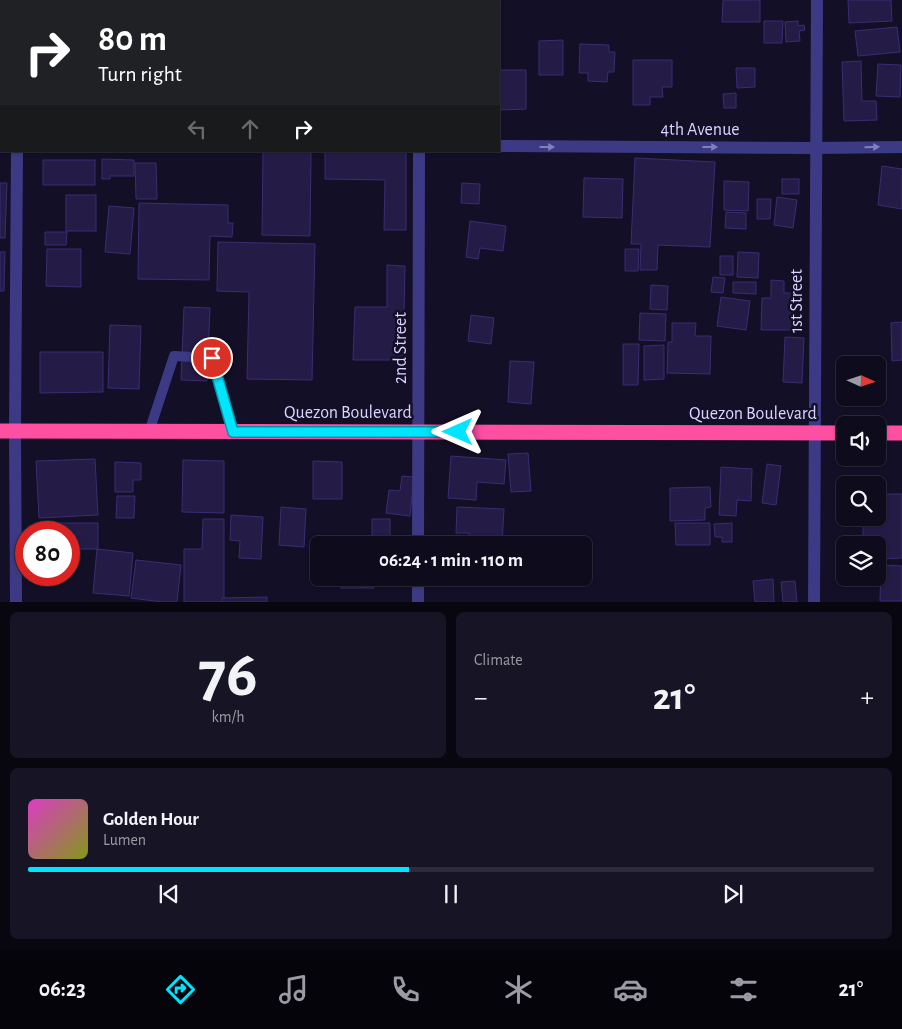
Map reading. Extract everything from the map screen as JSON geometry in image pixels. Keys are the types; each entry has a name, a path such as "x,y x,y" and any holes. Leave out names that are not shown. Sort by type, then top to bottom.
{"highway":[{"name":"Quezon Boulevard","path":"8,431 836,433"},
{"path":"886,433 902,433"}],"street":[{"name":"1st Street","path":"814,602 817,0"},
{"name":"4th Avenue","path":"500,146 902,147"},
{"path":"16,602 8,431 17,152"},
{"name":"2nd Street","path":"418,536 419,152"},
{"path":"418,586 418,602"}],"lane":[{"path":"149,432 174,356 212,358 233,432"}],"building":[{"path":"723,0 760,0 760,22 722,22"},
{"path":"848,0 891,0 892,21 849,23"},
{"path":"764,21 783,21 782,43 764,43"},
{"path":"798,21 798,26 804,25 805,30 799,31 800,41 786,42 785,22"},
{"path":"897,27 900,52 858,56 855,31"},
{"path":"563,40 563,75 539,75 539,41"},
{"path":"580,44 609,45 609,52 615,52 614,72 608,72 607,82 588,81 588,73 579,73"},
{"path":"633,60 672,60 672,87 662,87 663,97 650,97 650,105 633,105"},
{"path":"861,61 862,101 876,101 877,120 844,121 842,62"},
{"path":"878,64 901,65 900,97 876,96"},
{"path":"736,68 755,68 755,87 737,88"},
{"path":"500,70 526,70 526,109 500,110"},
{"path":"736,93 736,108 724,108 723,94"},
{"path":"263,152 311,152 310,236 262,235"},
{"path":"325,152 406,152 406,230 384,230 385,180 325,179"},
{"path":"635,158 715,162 710,247 658,245 657,270 640,270 641,244 631,244"},
{"path":"102,159 134,160 134,176 110,176 110,179 102,179"},
{"path":"43,160 95,160 95,185 43,185"},
{"path":"135,163 156,163 157,199 136,199"},
{"path":"882,166 902,169 902,209 878,205"},
{"path":"584,178 623,179 622,218 583,217"},
{"path":"782,179 799,179 799,194 782,194"},
{"path":"724,181 749,182 748,211 724,210"},
{"path":"0,183 7,183 5,238 0,238"},
{"path":"462,183 480,184 479,204 461,203"},
{"path":"66,195 96,195 96,231 66,231"},
{"path":"777,197 797,200 793,228 774,225"},
{"path":"757,199 771,199 770,219 757,219"},
{"path":"139,203 228,205 228,223 233,223 232,237 210,236 209,280 138,279"},
{"path":"109,206 134,208 130,254 105,252"},
{"path":"726,212 746,213 746,229 725,228"},
{"path":"470,221 506,226 503,251 480,248 478,259 466,257"},
{"path":"45,232 67,232 66,245 45,245"},
{"path":"218,242 315,244 312,380 247,379 249,292 217,291"},
{"path":"47,249 81,249 81,287 46,286"},
{"path":"625,249 639,249 638,271 625,271"},
{"path":"0,252 5,252 4,291 0,291"},
{"path":"738,252 759,253 758,278 737,277"},
{"path":"720,256 733,256 733,275 720,275"},
{"path":"387,265 405,266 403,360 353,360 355,307 387,307"},
{"path":"713,277 725,278 723,293 711,292"},
{"path":"771,280 784,281 784,293 792,293 792,330 761,330 762,298 771,298"},
{"path":"733,282 756,282 756,294 733,293"},
{"path":"651,285 668,286 667,310 650,309"},
{"path":"721,297 750,301 746,330 717,326"},
{"path":"184,307 210,308 207,381 181,380"},
{"path":"640,313 666,314 665,341 639,340"},
{"path":"471,315 494,318 491,344 468,341"},
{"path":"902,322 902,360 892,361 891,323"},
{"path":"672,323 696,323 695,336 711,336 710,374 667,373 668,342 672,342"},
{"path":"110,325 141,326 139,389 108,388"},
{"path":"785,337 804,338 802,383 783,382"},
{"path":"623,344 639,344 638,385 623,385"},
{"path":"664,345 664,379 644,380 644,346"},
{"path":"40,352 103,352 103,392 40,393"},
{"path":"510,361 534,362 531,404 508,402"},
{"path":"528,453 531,491 511,492 508,454"},
{"path":"451,456 506,460 504,484 477,482 476,500 448,498"},
{"path":"95,459 98,515 39,518 36,461"},
{"path":"183,460 224,461 224,513 182,512"},
{"path":"313,461 342,462 342,499 313,499"},
{"path":"115,462 141,463 141,480 133,480 133,492 115,492"},
{"path":"767,464 781,466 776,505 762,503"},
{"path":"721,467 752,469 751,501 737,500 736,516 719,515"},
{"path":"402,476 414,477 410,516 386,513 389,490 400,491"},
{"path":"710,487 711,507 705,508 705,520 670,521 670,488"},
{"path":"886,494 902,494 902,558 886,559 886,536 863,536 863,526 886,526"},
{"path":"117,496 135,496 134,518 116,518"},
{"path":"281,507 306,509 304,547 279,545"},
{"path":"457,507 504,509 502,536 469,536 469,533 456,533"},
{"path":"231,515 263,517 261,559 239,558 240,541 230,540"},
{"path":"203,519 224,519 224,602 184,602 184,549 202,549"},
{"path":"372,519 390,519 390,536 372,536"},
{"path":"80,523 98,523 98,549 80,549"},
{"path":"675,523 710,523 710,545 676,545"},
{"path":"732,523 732,542 722,542 722,537 715,537 714,524"},
{"path":"97,549 133,553 129,596 93,593"},
{"path":"136,560 181,565 177,602 131,598"},
{"path":"886,565 902,566 902,601 880,601 880,586 886,586"},
{"path":"773,579 774,602 755,602 753,581"},
{"path":"795,581 797,602 783,602 781,582"},
{"path":"341,586 364,586 364,588 341,588"},
{"path":"365,586 374,586 374,588 365,588"},
{"path":"267,597 267,602 222,602 222,598"}],"route":[{"path":"212,358 233,432 458,432"}]}
